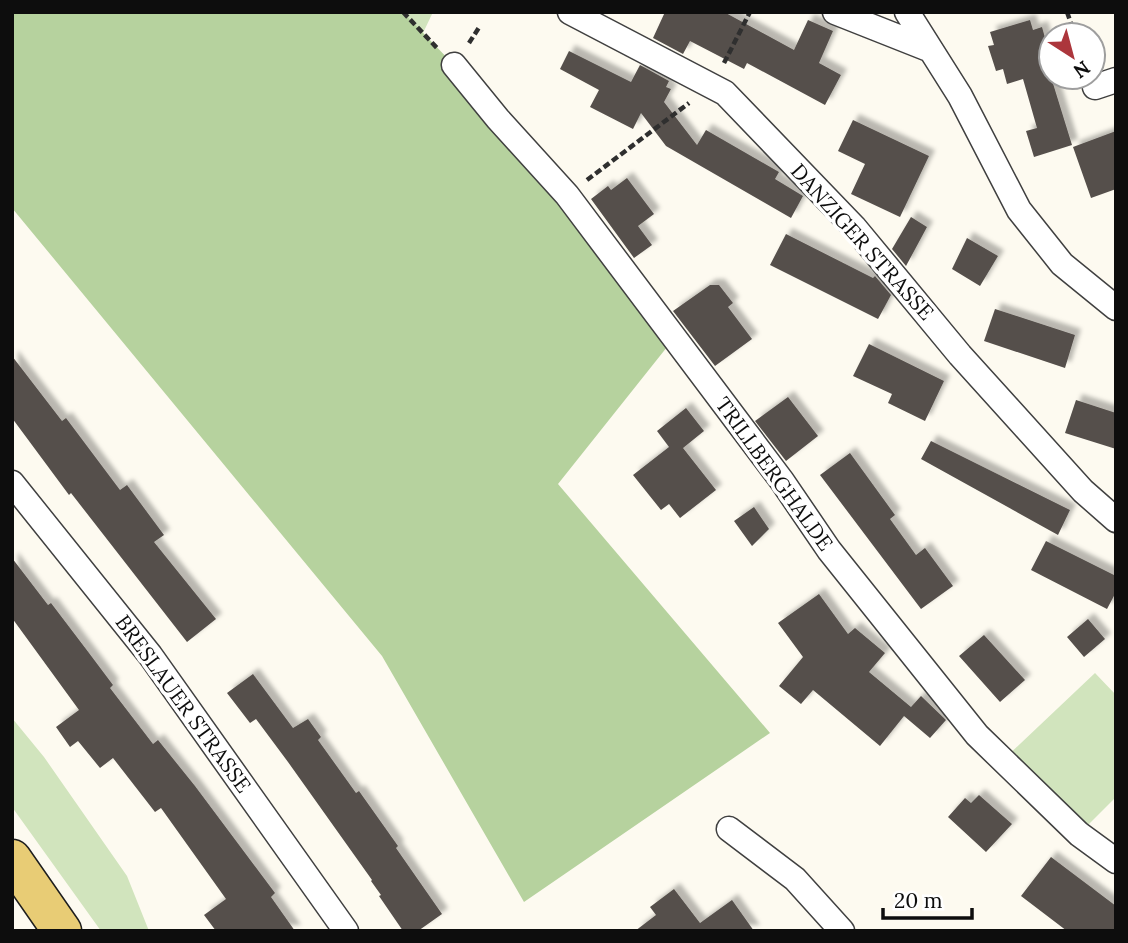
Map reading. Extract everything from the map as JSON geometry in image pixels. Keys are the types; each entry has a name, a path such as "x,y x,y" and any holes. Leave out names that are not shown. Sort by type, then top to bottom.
{"main road":[{"path":"12,859 62,931"}],"street":[{"name":"DANZIGER STRASSE","path":"570,12 725,93 854,227 969,365 1083,491 1116,520"},
{"path":"835,12 931,50"},
{"path":"907,12 960,96 1019,210 1062,264 1116,308"},
{"name":"TRILLBERGHALDE","path":"454,65 498,119 567,195 782,481 828,550 977,735 1079,834 1116,861"},
{"name":"BRESLAUER STRASSE","path":"12,483 150,655 346,931"},
{"path":"729,829 795,879 842,931"}],"path":[{"path":"403,12 454,65"},
{"path":"567,195 711,87 750,12"}],"green space":[{"path":"12,12 403,12 454,65 675,337 558,484 770,733 524,902 382,656 12,208"},
{"path":"403,12 433,12 423,33"},
{"path":"1095,673 1116,695 1116,797 1079,834 1003,760"},
{"path":"12,718 44,757 127,876 149,931 101,931 12,807"}],"building":[{"path":"665,12 724,12 794,50 808,20 833,31 819,63 841,75 825,105 747,63 744,69 690,41 683,54 653,38"},
{"path":"1030,20 1033,30 1037,29 1037,91 1055,91 1072,145 1034,157 1026,131 1037,128 1023,79 1007,84 1003,69 996,71 988,46 994,45 990,32"},
{"path":"569,51 631,82 640,65 669,81 666,87 671,89 664,102 697,145 706,130 779,172 775,179 803,196 791,218 666,146 641,113 633,129 590,107 599,90 560,69"},
{"path":"853,120 929,156 900,217 851,194 865,164 838,151"},
{"path":"1116,131 1116,189 1091,198 1073,147"},
{"path":"627,178 654,214 638,226 652,245 634,258 591,199 608,186 611,190"},
{"path":"911,217 927,227 906,266 892,249"},
{"path":"786,234 873,278 875,276 891,295 878,319 770,265"},
{"path":"967,238 998,256 980,286 952,269"},
{"path":"710,285 719,285 733,303 728,307 752,339 715,366 673,311"},
{"path":"995,309 1075,335 1065,368 984,341"},
{"path":"869,344 944,381 925,421 888,403 892,394 853,376"},
{"path":"12,356 62,421 66,418 120,490 127,485 164,535 154,542 216,619 187,642 71,493 69,495 12,418"},
{"path":"788,397 818,436 786,461 755,421"},
{"path":"1076,400 1116,413 1116,449 1065,433"},
{"path":"686,408 704,431 683,448 716,490 680,518 669,504 661,510 633,475 669,447 657,431"},
{"path":"931,441 1070,510 1058,535 921,459"},
{"path":"850,453 895,515 890,519 916,555 925,548 953,586 921,609 820,475"},
{"path":"754,507 769,529 752,546 734,521"},
{"path":"1046,541 1116,576 1116,592 1107,609 1031,570"},
{"path":"12,558 89,653 113,685 110,688 153,744 158,740 195,786 275,893 271,897 295,931 216,931 204,915 226,899 161,808 155,812 113,758 100,768 78,741 70,747 56,727 79,710 12,618"},
{"path":"819,594 848,634 855,628 885,653 869,672 911,707 921,696 946,720 930,738 904,716 880,746 813,690 801,704 779,686 803,657 778,623"},
{"path":"1088,619 1105,639 1084,657 1067,637"},
{"path":"984,635 1025,680 1000,702 959,656"},
{"path":"253,674 293,728 308,719 321,737 318,740 356,793 359,791 442,914 418,931 403,931 379,896 381,895 372,880 288,762 256,719 250,723 227,693"},
{"path":"979,795 1012,824 986,852 948,817 965,798 971,803"},
{"path":"1051,857 1116,906 1116,931 1067,931 1021,896"},
{"path":"674,889 700,923 732,900 754,931 635,931 656,915 650,907"}]}
